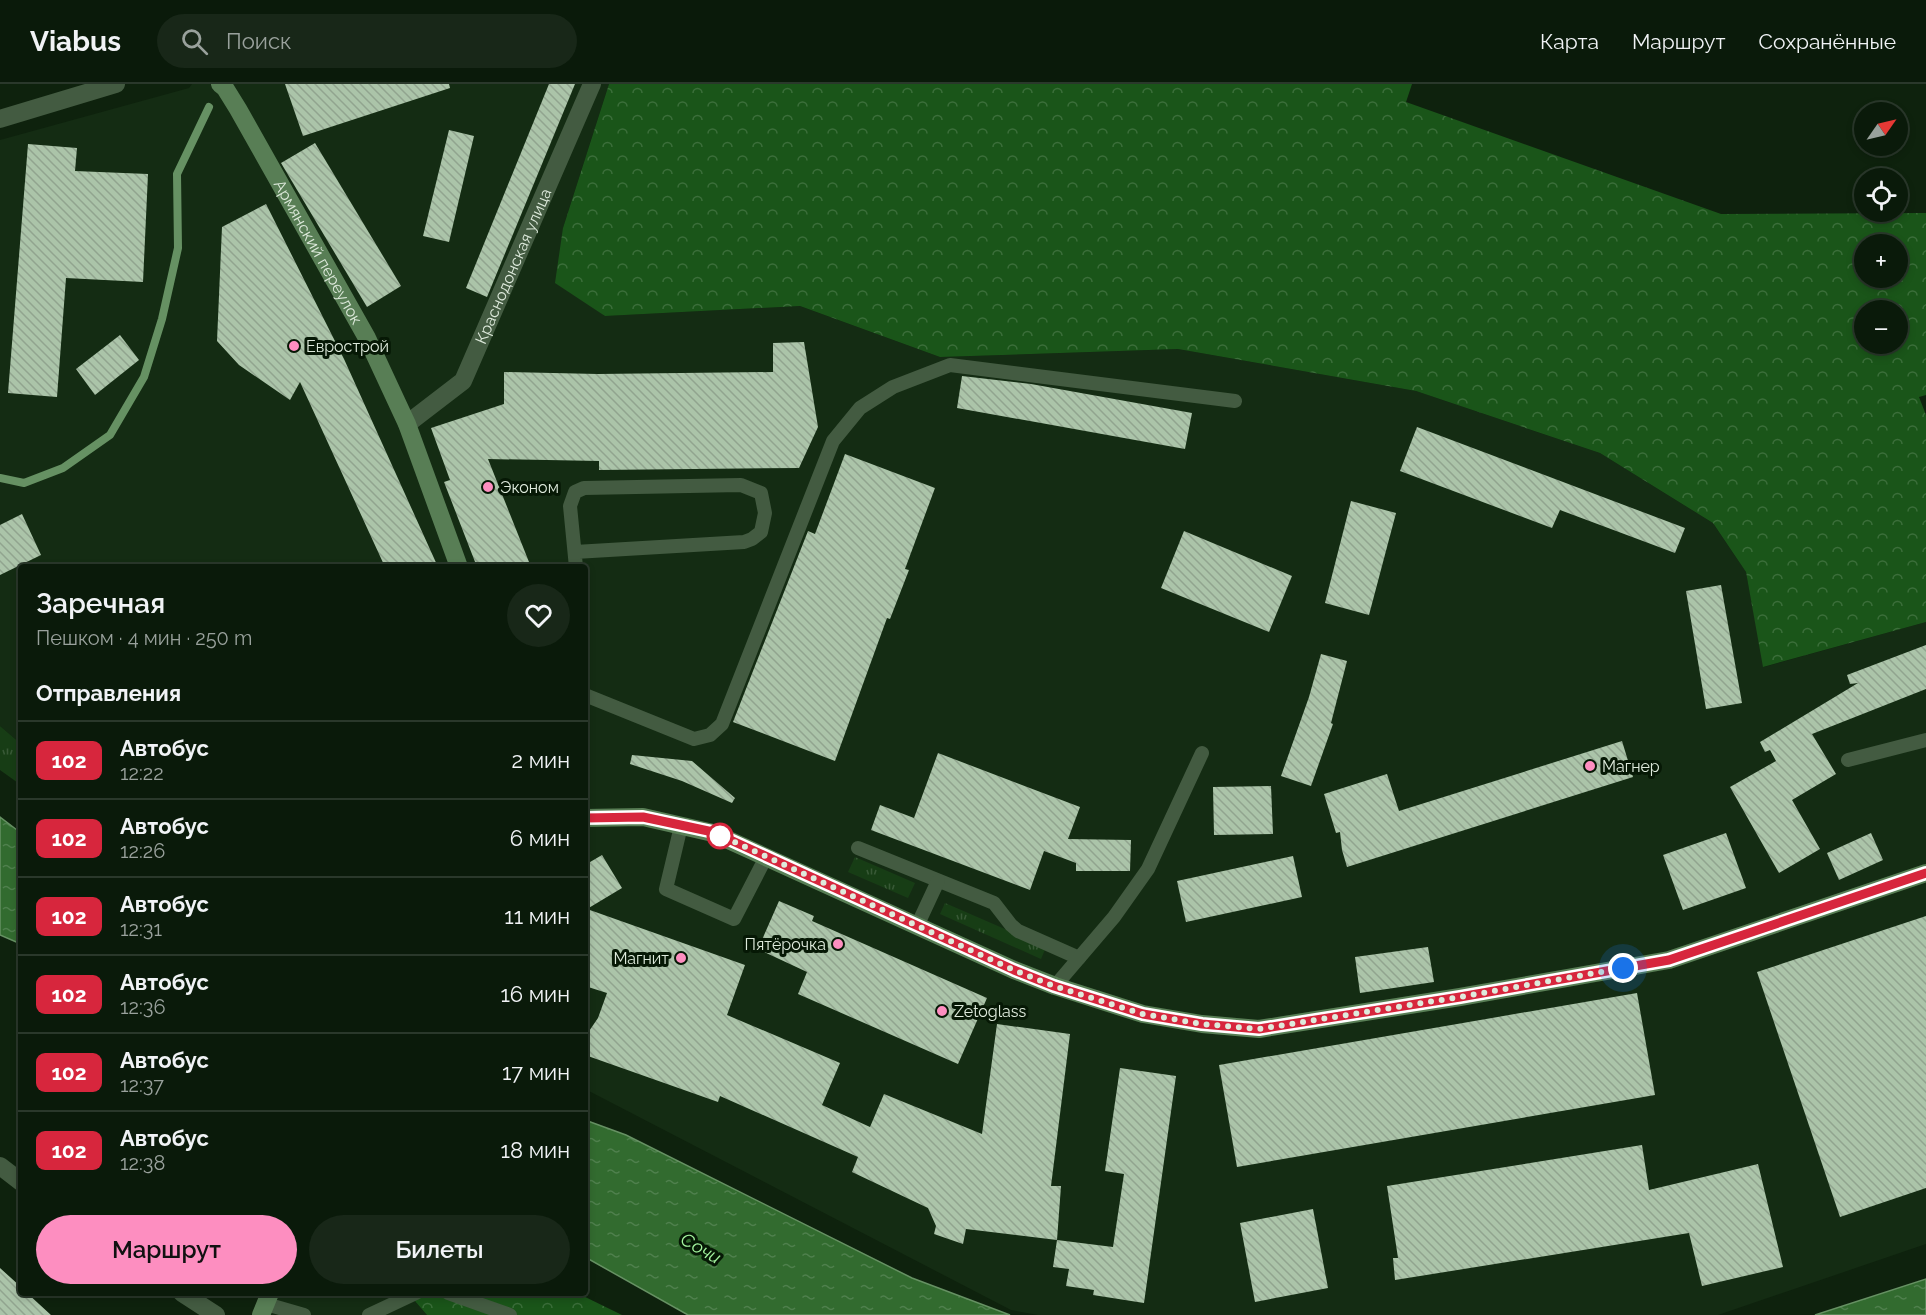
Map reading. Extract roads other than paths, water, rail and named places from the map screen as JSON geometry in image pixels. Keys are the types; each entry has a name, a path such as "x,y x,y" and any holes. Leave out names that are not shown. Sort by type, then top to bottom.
{"street":[{"path":"0,119 116,84"},
{"name":"Краснодонская улица","path":"407,424 463,381 592,84"},
{"name":"Армянский переулок","path":"224,85 367,338 407,424 458,564"},
{"path":"588,818 643,817 713,832 1014,970 1054,986 1143,1014 1202,1024 1259,1029 1460,997 1669,960 1926,873"},
{"path":"0,1166 18,1180"},
{"path":"187,1296 216,1315"}],"lane":[{"path":"588,696 694,739 710,735 722,724 833,441 860,408 893,387 950,365 1235,401"},
{"path":"575,552 744,542 762,532 765,513 761,493 741,485 584,488 575,492 570,506 576,564"},
{"path":"1848,760 1926,740"},
{"path":"1054,986 1114,917 1148,869 1202,753"},
{"path":"681,826 666,889 734,919 766,857"},
{"path":"858,848 994,903 1018,931 1079,957"},
{"path":"917,926 938,881"},
{"path":"369,1315 410,1296"},
{"path":"456,1296 510,1315"},
{"path":"266,1304 304,1315"}],"water":[{"path":"0,817 18,831 18,943 0,935"},
{"name":"Сочи","path":"588,1121 626,1135 912,1278 1010,1315 688,1315 588,1259"},
{"path":"1926,1279 1926,1315 1815,1315"}],"waterway":[{"path":"0,478 24,483 63,468 110,435 144,377 162,319 178,248 177,174 209,107"}],"place":[{"name":"Еврострой","path":"294,346"},
{"name":"Эконом","path":"488,487"},
{"name":"Магнер","path":"1590,766"},
{"name":"Пятёрочка","path":"838,944"},
{"name":"Магнит","path":"681,958"},
{"name":"Zetoglass","path":"942,1011"}]}
